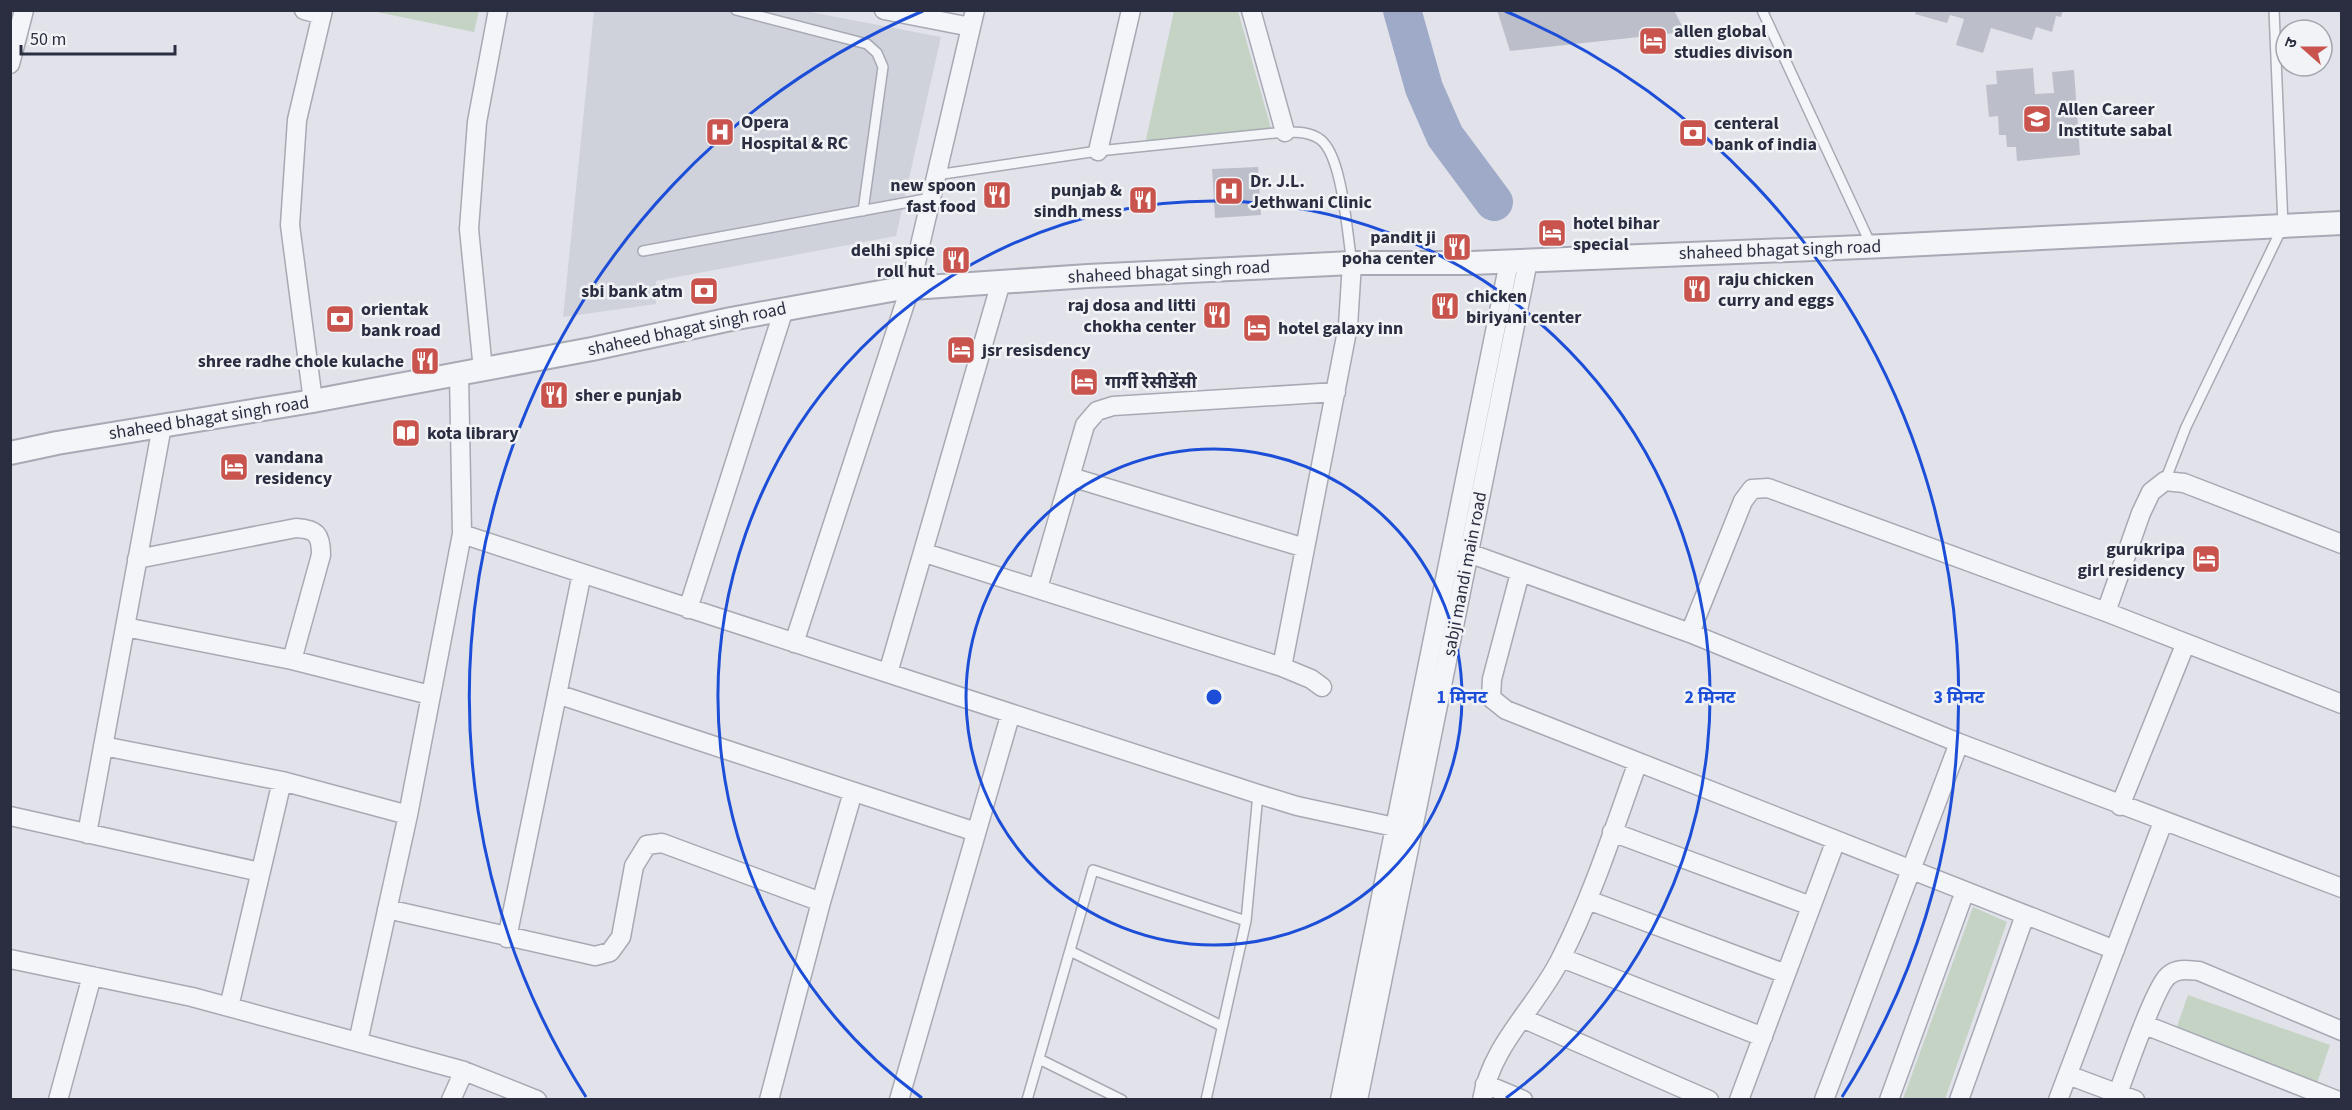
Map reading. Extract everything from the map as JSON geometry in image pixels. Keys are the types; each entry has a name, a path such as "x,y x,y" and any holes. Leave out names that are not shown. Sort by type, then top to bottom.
{"street":[{"path":"10,64 24,10"},
{"path":"483,370 469,229 477,122 498,10"},
{"path":"794,644 893,334 910,288 973,19 884,10"},
{"path":"1098,151 1131,10"},
{"path":"1251,10 1285,132"},
{"path":"313,401 290,225 297,120 316,12"},
{"name":"shaheed bhagat singh road","path":"10,453 483,370 784,309 910,288 1352,263 1519,261 1872,247 2342,223"},
{"path":"1340,1100 1404,829 1452,547 1519,261"},
{"name":"sabji mandi main road","path":"1358,1100 1404,829 1469,554 1519,261"},
{"path":"1282,668 1348,326 1352,263"},
{"path":"888,673 925,553 1000,282"},
{"path":"688,609 784,309"},
{"path":"358,1042 408,815 462,534 459,374"},
{"path":"1038,588 1085,425 1097,411 1105,408 1336,392"},
{"path":"87,834 162,426"},
{"path":"1071,477 1305,548"},
{"path":"2106,612 2140,513 2151,492 2165,481 2184,483 2342,544"},
{"path":"1690,633 1743,501 1752,489 1768,488 2106,612 2185,645 2342,704"},
{"path":"137,559 296,528 310,529 317,533 321,541 321,555 292,660"},
{"path":"462,534 888,673 1010,716 1257,794 1297,806 1404,829"},
{"path":"1452,547 1690,633 2120,806 2342,888"},
{"path":"925,553 1282,668 1311,679 1322,687"},
{"path":"507,938 582,573"},
{"path":"1520,573 1492,679 1491,698 1506,710 2115,950"},
{"path":"125,627 292,660 430,695"},
{"path":"2120,806 2185,645"},
{"path":"557,694 976,832"},
{"path":"899,1100 1010,716"},
{"path":"1829,1098 1959,743"},
{"path":"103,746 282,781 408,815"},
{"path":"1523,1100 1484,1092 1502,1045 1544,990 1562,958 1588,900 1638,762"},
{"path":"229,1007 282,781"},
{"path":"769,1100 821,902 853,792"},
{"path":"10,816 260,872"},
{"path":"2058,1100 2163,822"},
{"path":"1612,832 1811,906"},
{"path":"1739,1100 1836,840"},
{"path":"387,909 507,938 595,956 610,952 621,937 634,866 647,845 662,843 821,902"},
{"path":"1889,1100 1965,891"},
{"path":"1588,900 1786,974"},
{"path":"1959,1100 2025,915"},
{"path":"10,958 229,1007 464,1071 537,1100"},
{"path":"1562,958 1763,1037"},
{"path":"2068,1075 2126,1096 2145,1025 2158,992 2167,977 2182,969 2199,971 2342,1031"},
{"path":"58,1100 92,976"},
{"path":"1522,1018 1708,1100"},
{"path":"2145,1025 2336,1100"},
{"path":"451,1100 464,1071"}],"lane":[{"path":"736,10 867,44 877,53 884,67 863,211"},
{"path":"1761,10 1872,247"},
{"path":"2165,481 2186,427 2283,226 2274,10"},
{"path":"936,175 1098,151 1285,132 1306,133 1322,141 1331,155 1338,176 1352,263"},
{"path":"643,251 931,198"},
{"path":"1206,1100 1246,921 1257,794"},
{"path":"1027,1100 1093,870 1246,921"},
{"path":"1070,951 1222,1026"},
{"path":"1039,1059 1122,1100"}],"shaded area":[{"path":"594,11 805,11 941,37 896,236 656,281 656,304 563,317"}],"green space":[{"path":"479,10 474,32 372,11"},
{"path":"1174,11 1238,11 1272,132 1145,144"},
{"path":"1973,907 2007,922 1945,1099 1903,1099"},
{"path":"2188,995 2330,1045 2316,1086 2174,1035"}],"building":[{"path":"1497,10 1674,10 1685,32 1510,51"},
{"path":"1916,10 2063,10 2061,17 2056,16 2052,32 2036,27 2032,40 1991,28 1983,53 1956,45 1964,19 1950,15 1947,23 1915,14"},
{"path":"2033,68 2035,94 2054,93 2052,72 2074,70 2080,155 2017,161 2016,147 2007,147 2006,135 1999,135 1998,116 1989,117 1986,85 1997,84 1996,71"},
{"path":"1258,167 1261,215 1215,218 1212,169"}],"waterway":[{"path":"1402,10 1424,88 1445,136 1494,202"}],"place":[{"name":"allen global studies divison","path":"1653,41"},
{"name":"Allen Career Institute sabal","path":"2037,119"},
{"name":"Opera Hospital & RC","path":"720,132"},
{"name":"centeral bank of india","path":"1693,133"},
{"name":"Dr. J.L. Jethwani Clinic","path":"1229,191"},
{"name":"new spoon fast food","path":"997,195"},
{"name":"punjab & sindh mess","path":"1143,200"},
{"name":"hotel bihar special","path":"1552,233"},
{"name":"pandit ji poha center","path":"1457,247"},
{"name":"delhi spice roll hut","path":"956,260"},
{"name":"raju chicken curry and eggs","path":"1697,289"},
{"name":"sbi bank atm","path":"704,291"},
{"name":"chicken biriyani center","path":"1445,306"},
{"name":"raj dosa and litti chokha center","path":"1217,315"},
{"name":"orientak bank road","path":"340,319"},
{"name":"hotel galaxy inn","path":"1257,328"},
{"name":"jsr resisdency","path":"961,350"},
{"name":"shree radhe chole kulache","path":"425,361"},
{"name":"गार्गी रेसीडेंसी","path":"1084,382"},
{"name":"sher e punjab","path":"554,395"},
{"name":"kota library","path":"406,433"},
{"name":"vandana residency","path":"234,467"},
{"name":"gurukripa girl residency","path":"2206,559"}]}
